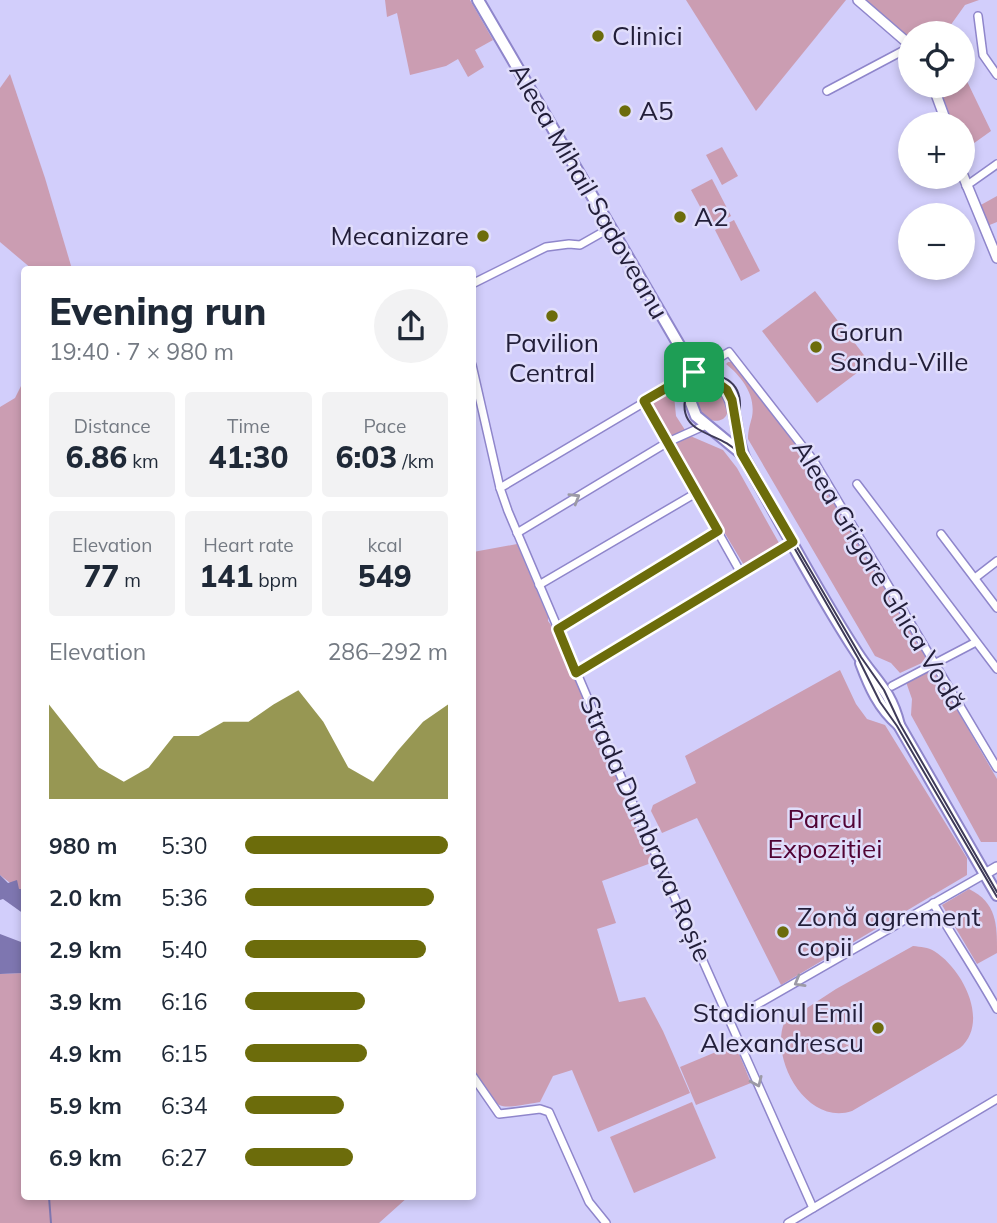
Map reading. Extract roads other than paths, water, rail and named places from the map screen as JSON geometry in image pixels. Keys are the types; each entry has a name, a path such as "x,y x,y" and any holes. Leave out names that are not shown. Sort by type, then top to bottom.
{"main road":[{"name":"Aleea Mihail Sadoveanu","path":"478,0 697,377"},
{"path":"697,377 722,385 732,400 733,412 732,418 726,424 716,428 708,426 696,416 691,403 697,377"},
{"name":"Aleea Grigore Ghica Vodă","path":"733,412 741,453 857,654 885,690 899,725 997,895"},
{"name":"Aleea Grigore Ghica Vodă","path":"708,426 741,453"}],"street":[{"path":"858,0 898,35"},
{"path":"978,16 983,55 997,75"},
{"path":"827,91 898,53"},
{"path":"975,180 997,164"},
{"path":"967,189 997,258"},
{"path":"476,282 546,247 580,245 610,228"},
{"name":"Aleea Grigore Ghica Vodă","path":"697,377 729,352 814,461 997,768"},
{"path":"500,488 644,401 697,377"},
{"name":"Strada Dumbrava Roșie","path":"476,383 500,488 517,533 576,673 813,1208"},
{"path":"644,401 741,573"},
{"path":"517,533 668,442 708,426"},
{"path":"857,484 997,669"},
{"path":"539,585 696,493"},
{"path":"558,629 718,531"},
{"path":"941,534 997,608"},
{"path":"576,673 793,542"},
{"path":"975,578 997,561"},
{"path":"892,686 976,642"},
{"path":"730,1020 997,867"},
{"path":"933,904 962,954 978,973 997,1009"},
{"path":"476,1080 499,1115 540,1110 549,1112 589,1202 606,1223"},
{"path":"788,1223 997,1099"}],"waterway":[{"path":"49,1200 51,1223"}],"tram line":[{"path":"997,892 900,724 884,690 861,657 742,453 737,436 740,407 737,391 722,377 698,378 688,390 684,404 687,418 698,429 725,442 740,454 858,658 880,702 897,726 997,897"}],"place":[{"name":"Clinici","path":"598,36"},
{"name":"A5","path":"625,111"},
{"name":"A2","path":"680,217"},
{"name":"Mecanizare","path":"483,236"},
{"name":"Pavilion Central","path":"552,316"},
{"name":"Gorun Sandu-Ville","path":"816,347"},
{"name":"Zonă agrement copii","path":"783,932"},
{"name":"Stadionul Emil Alexandrescu","path":"878,1028"}],"park label":[{"name":"Parcul Expoziției","path":"825,834"}]}
